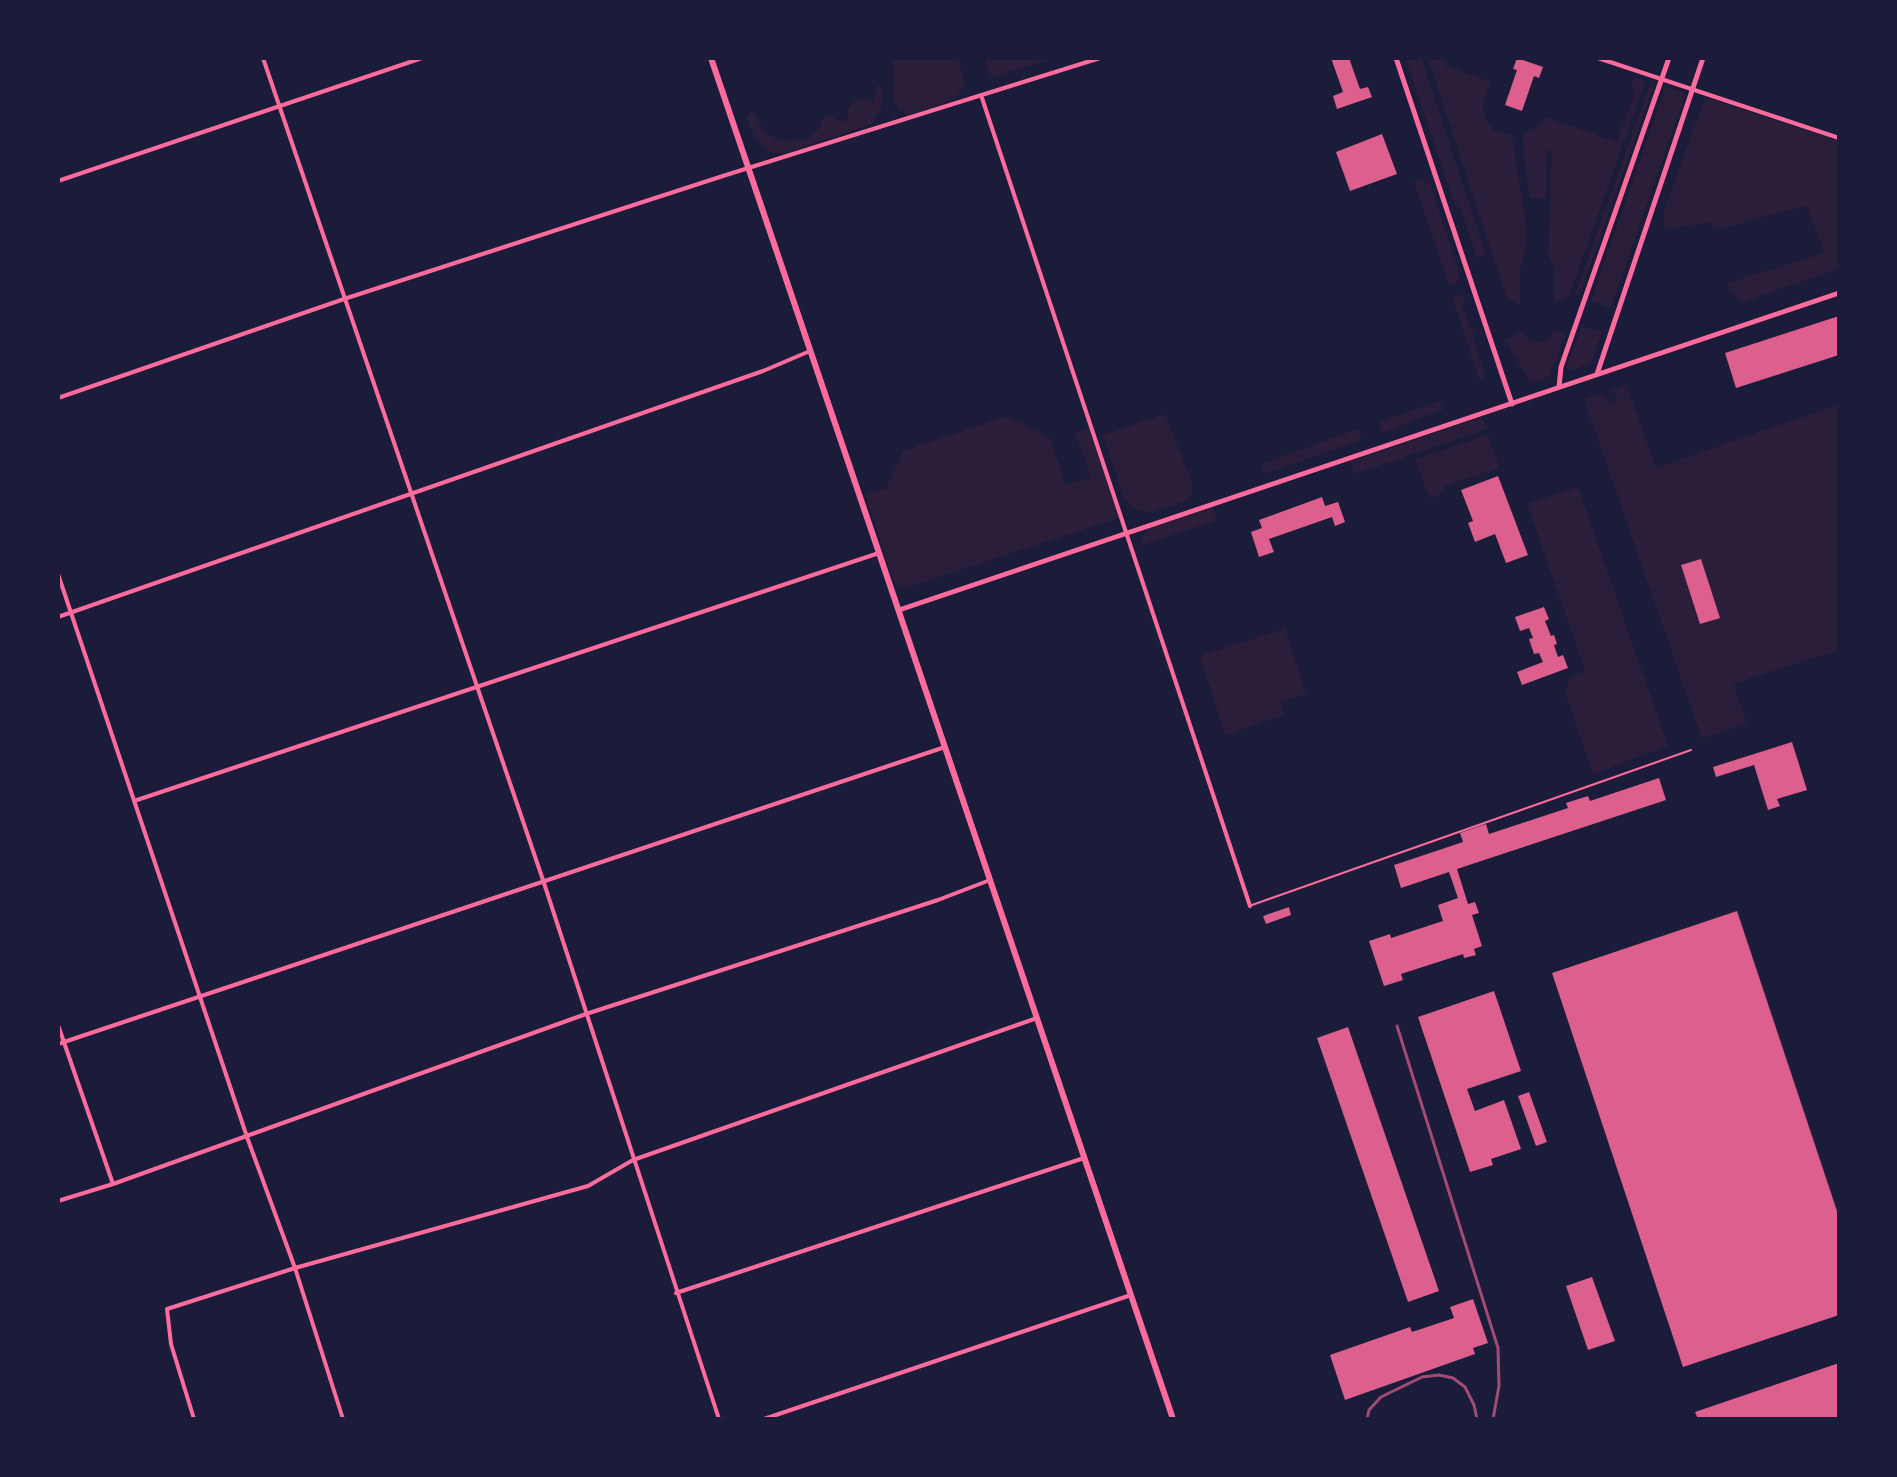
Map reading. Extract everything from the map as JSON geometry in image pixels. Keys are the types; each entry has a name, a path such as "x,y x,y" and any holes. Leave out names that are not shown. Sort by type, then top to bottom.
{"main road":[{"path":"711,58 1173,1419"}],"street":[{"path":"263,58 543,880 719,1419"},
{"path":"58,181 422,58"},
{"path":"58,398 344,299 1100,58"},
{"path":"1396,58 1512,404"},
{"path":"1598,58 1839,138"},
{"path":"1559,387 1561,367 1669,58"},
{"path":"1596,375 1703,58"},
{"path":"981,95 1250,906"},
{"path":"899,610 1839,293"},
{"path":"58,617 763,371 810,351"},
{"path":"134,801 879,553"},
{"path":"58,574 247,1137 295,1268 343,1419"},
{"path":"61,1043 945,747"},
{"path":"58,1201 247,1137 586,1014 938,900 990,880"},
{"path":"194,1419 171,1344 167,1309 295,1268 588,1186 633,1160 1037,1018"},
{"path":"58,1025 61,1043 113,1184"},
{"path":"676,1293 1084,1158"},
{"path":"764,1419 1131,1295"}],"lane":[{"path":"1250,906 1691,750"}],"shaded area":[{"path":"893,58 958,58 965,84 955,99 908,115 900,111 894,99"},
{"path":"986,58 1056,58 995,76 986,66"},
{"path":"1405,58 1421,58 1486,255 1477,258 1462,213 1453,199"},
{"path":"1428,58 1448,58 1446,66 1490,81 1483,106 1486,120 1494,131 1512,135 1527,231 1520,270 1520,305 1507,298"},
{"path":"1635,77 1646,80 1569,296 1554,303 1554,266 1548,255 1552,150 1547,150 1546,198 1529,198 1522,134 1538,126 1545,117 1617,142 1635,91 1630,89"},
{"path":"1651,82 1653,88 1579,297 1575,295"},
{"path":"878,85 883,89 881,110 872,124 783,154 769,151 756,140 746,118 752,110 765,133 782,141 807,139 820,128 821,120 829,115 840,122 849,119 847,112 853,102 866,99 873,103"},
{"path":"1666,86 1686,93 1611,308 1591,301"},
{"path":"1705,97 1839,141 1839,269 1742,302 1728,289 1727,283 1824,253 1807,206 1714,230 1710,222 1665,230 1663,215"},
{"path":"1420,180 1430,184 1460,273 1457,282 1449,285 1414,182"},
{"path":"1459,294 1466,300 1462,306 1469,326 1477,331 1471,333 1486,377 1479,379 1452,297"},
{"path":"1582,326 1602,332 1591,363 1569,371 1567,366"},
{"path":"1554,330 1566,333 1550,374 1544,380 1530,382 1505,340 1521,331 1530,341 1542,342 1549,339"},
{"path":"1626,385 1656,468 1839,404 1839,650 1733,684 1747,723 1702,739 1584,399 1601,394 1612,404 1618,398 1611,391"},
{"path":"1440,401 1443,409 1382,433 1378,422"},
{"path":"1165,414 1193,486 1188,500 1151,513 1138,510 1125,501 1103,435"},
{"path":"1007,416 1049,437 1066,485 1091,477 1075,433 1089,428 1119,518 905,588 894,583 865,494 886,489 903,451"},
{"path":"1482,417 1486,429 1355,474 1350,462"},
{"path":"1358,429 1362,440 1264,474 1261,464"},
{"path":"1488,435 1500,468 1445,486 1443,493 1430,499 1415,460"},
{"path":"1578,487 1668,746 1593,774 1565,693 1570,678 1585,670 1527,504"},
{"path":"1213,507 1217,520 1139,546 1147,529"},
{"path":"1285,628 1306,694 1281,702 1284,715 1225,735 1200,656"}],"building":[{"path":"1331,58 1349,58 1360,89 1368,87 1372,97 1337,109 1333,96 1343,92"},
{"path":"1517,58 1543,67 1539,78 1534,76 1522,111 1505,105 1517,70 1513,69"},
{"path":"1382,134 1397,174 1350,191 1336,152"},
{"path":"1839,316 1839,355 1736,388 1725,353"},
{"path":"1498,476 1528,555 1506,563 1495,534 1475,542 1468,523 1473,521 1461,490"},
{"path":"1322,497 1325,506 1338,502 1345,522 1335,526 1332,517 1269,539 1274,552 1259,557 1251,532 1262,528 1259,520"},
{"path":"1701,559 1720,618 1700,624 1681,565"},
{"path":"1544,607 1549,619 1545,621 1551,636 1554,635 1558,657 1563,655 1568,668 1522,685 1517,672 1543,662 1539,653 1534,654 1529,628 1520,631 1515,617"},
{"path":"1792,742 1807,790 1777,799 1780,806 1768,810 1754,765 1716,777 1713,767"},
{"path":"1659,778 1666,800 1457,869 1468,904 1475,902 1479,913 1472,915 1482,946 1474,949 1476,955 1464,958 1463,954 1401,974 1403,980 1384,986 1369,941 1390,934 1391,938 1443,921 1438,905 1458,898 1449,872 1401,888 1394,865 1463,842 1460,833 1486,824 1489,834 1568,808 1566,803 1588,796 1590,801"},
{"path":"1289,907 1291,915 1266,924 1263,916"},
{"path":"1737,911 1839,1217 1839,1315 1683,1367 1552,973"},
{"path":"1494,991 1521,1071 1467,1089 1475,1111 1504,1100 1521,1149 1491,1159 1493,1165 1470,1172 1418,1017"},
{"path":"1348,1027 1439,1291 1408,1302 1317,1038"},
{"path":"1529,1092 1547,1142 1536,1146 1518,1096"},
{"path":"1592,1277 1615,1341 1588,1350 1566,1286"},
{"path":"1473,1299 1488,1343 1473,1348 1475,1354 1345,1400 1330,1355 1410,1327 1412,1332 1454,1318 1450,1307"},
{"path":"1839,1363 1839,1419 1698,1419 1695,1412"}],"railway":[{"path":"1397,1026 1498,1348 1499,1386 1493,1419"},
{"path":"1367,1419 1369,1410 1381,1397 1422,1377 1439,1375 1453,1378 1465,1387 1477,1419"}]}
